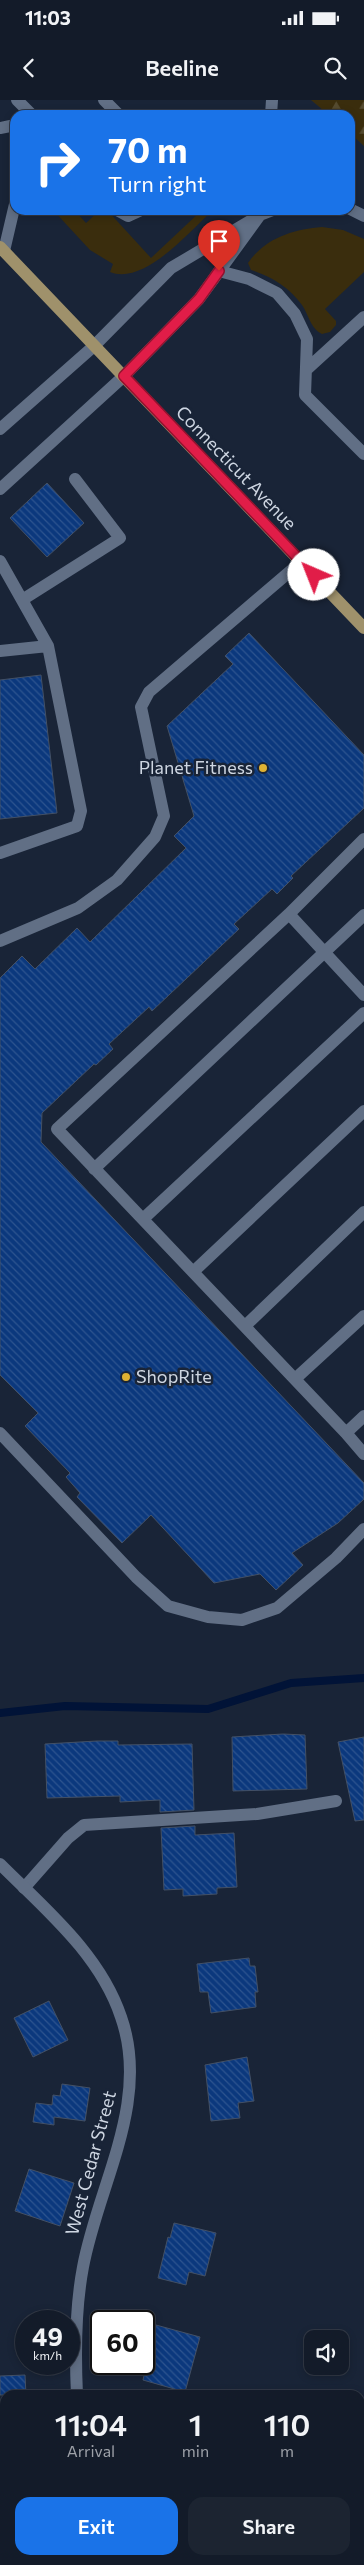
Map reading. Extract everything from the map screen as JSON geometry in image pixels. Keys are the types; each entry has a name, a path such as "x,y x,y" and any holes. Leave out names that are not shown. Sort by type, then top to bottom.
{"main road":[{"name":"Connecticut Avenue","path":"2,249 364,628"}],"street":[{"path":"17,100 27,110"},
{"path":"104,100 114,110"},
{"path":"2,249 12,215"},
{"path":"0,429 94,346 171,268 262,215"},
{"path":"0,489 124,376 199,299 265,215"},
{"path":"219,271 249,279 277,293 295,314 307,339 305,395 364,454"},
{"path":"306,370 362,323"},
{"path":"22,600 120,538 75,478"},
{"path":"0,562 48,646 80,811 77,826 0,852"},
{"path":"0,942 78,908 116,880 156,837 164,816 141,707 149,692 301,562"},
{"path":"0,651 48,646"},
{"path":"364,839 289,914 57,1129 346,1432 364,1454"},
{"path":"289,914 364,995"},
{"path":"94,1169 364,914"},
{"path":"143,1219 364,1013"},
{"path":"194,1272 364,1111"},
{"path":"244,1326 364,1212"},
{"path":"295,1379 364,1316"},
{"path":"346,1432 364,1416"},
{"path":"0,1433 136,1577 168,1606 208,1617 242,1620 277,1608 336,1558 364,1529"},
{"path":"24,1888 68,1838 84,1825 257,1814 336,1801"},
{"name":"West Cedar Street","path":"0,1864 88,1956 122,2017 128,2044 130,2082 126,2113 91,2231 78,2300 77,2390"}],"green space":[{"path":"311,100 364,100 364,146 355,138 355,110 323,110"},
{"path":"58,215 79,215 86,223 95,215 112,215 151,258 197,215 208,215 166,254 152,264 137,271 123,274 110,272 113,264 90,250"},
{"path":"322,227 343,230 364,239 364,272 325,309 336,321 336,325 330,332 322,334 310,321 302,305 286,288 273,279 251,270 248,263 263,247 281,236 301,230"}],"building":[{"path":"47,483 84,523 47,557 10,518"},
{"path":"249,633 364,755 364,808 291,876 293,878 277,894 272,889 234,924 239,929 152,1011 149,1007 109,1044 113,1049 96,1065 94,1064 42,1113 41,1142 364,1483 364,1499 338,1523 292,1553 303,1565 276,1590 260,1574 214,1583 151,1515 122,1543 77,1497 80,1493 66,1477 70,1473 25,1426 38,1413 0,1375 0,978 22,956 35,969 77,928 90,942 186,848 174,836 194,816 167,726 233,664 225,656"},
{"path":"41,675 57,813 0,819 0,680"},
{"path":"283,1734 305,1735 307,1789 233,1791 232,1737"},
{"path":"364,1737 364,1820 355,1821 338,1742"},
{"path":"118,1741 118,1745 192,1744 194,1810 160,1812 160,1800 120,1802 120,1796 47,1798 45,1744"},
{"path":"195,1826 195,1835 234,1833 237,1887 217,1888 217,1894 183,1896 183,1889 164,1890 161,1828"},
{"path":"249,1958 250,1966 255,1966 258,1992 255,1992 256,2007 211,2013 208,1992 200,1992 197,1964"},
{"path":"49,2001 68,2040 33,2057 14,2018"},
{"path":"247,2057 254,2101 238,2103 240,2118 211,2121 205,2065"},
{"path":"62,2084 90,2088 85,2121 54,2117 54,2125 33,2122 36,2103 52,2105 53,2095 60,2096"},
{"path":"29,2169 74,2183 60,2226 15,2211"},
{"path":"174,2223 216,2233 205,2276 189,2272 186,2285 158,2278 168,2237 170,2238"},
{"path":"156,2325 200,2337 186,2390 178,2390 143,2380 144,2375 155,2375"},
{"path":"25,2375 26,2390 0,2390 0,2376"}],"waterway":[{"path":"0,1713 65,1706 208,1709 291,1683 364,1678"}],"place":[{"name":"Planet Fitness","path":"263,768"},
{"name":"ShopRite","path":"126,1377"}],"route":[{"path":"219,271 199,299 124,376 314,575"}]}
